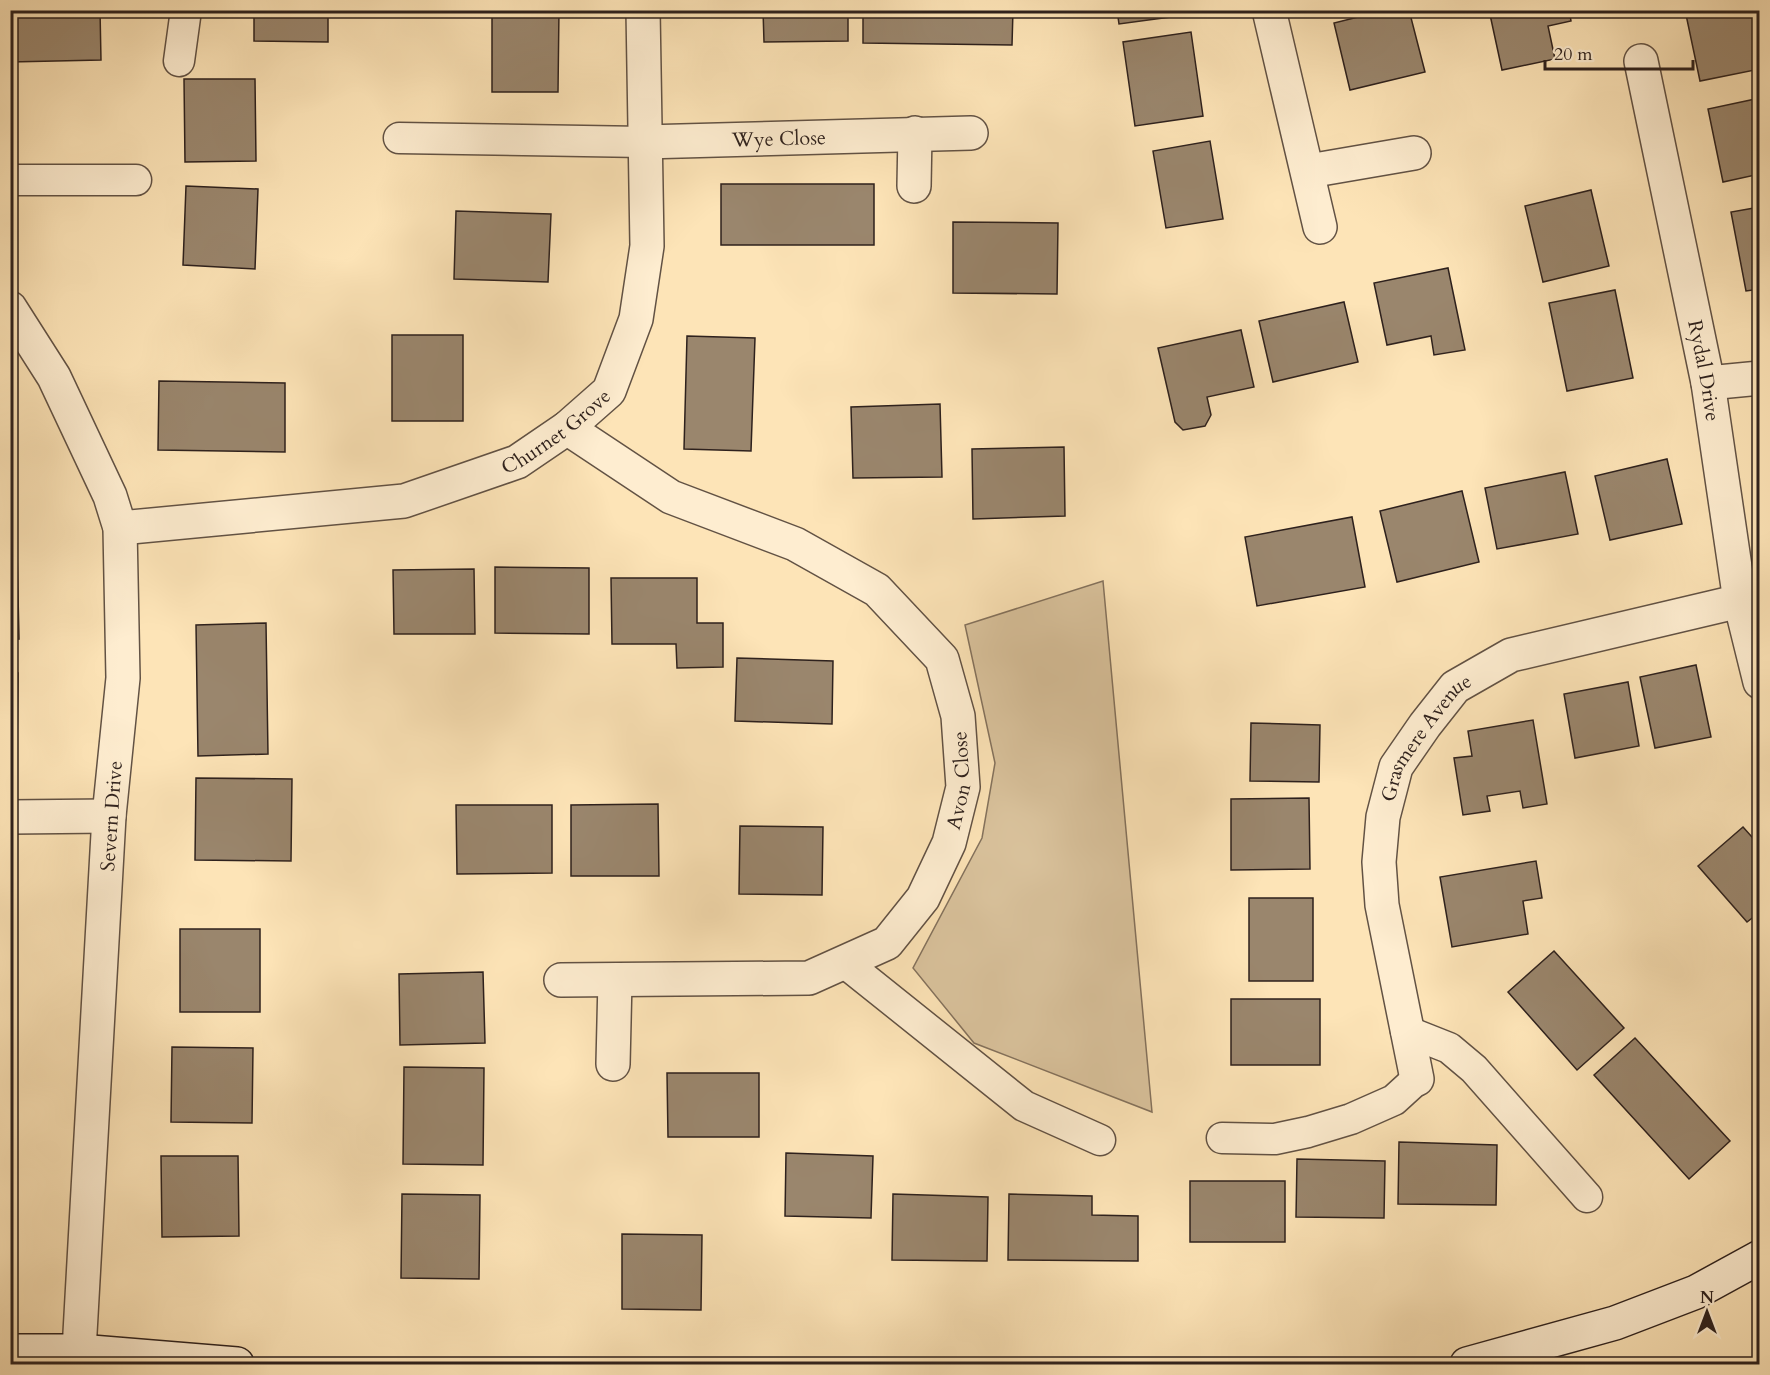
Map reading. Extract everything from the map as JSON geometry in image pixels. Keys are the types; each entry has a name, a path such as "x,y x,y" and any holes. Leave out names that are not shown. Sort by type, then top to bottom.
{"street":[{"name":"Churnet Grove","path":"120,528 404,501 517,462 567,428 609,391 636,319 646,246 643,10"},
{"path":"1269,10 1309,171 1320,227"},
{"name":"Rydal Drive","path":"1641,61 1708,383 1740,602 1760,682"},
{"path":"914,186 915,133"},
{"name":"Wye Close","path":"644,142 971,133"},
{"path":"1309,171 1414,153"},
{"name":"Severn Drive","path":"10,308 54,377 110,496 120,528 123,678 109,816 79,1351"},
{"path":"1708,383 1760,378"},
{"name":"Avon Close","path":"561,980 809,978 887,943 923,898 949,843 963,787 958,716 942,659 877,590 795,544 671,497 567,428"},
{"name":"Grasmere Avenue","path":"1416,1079 1382,905 1379,862 1383,817 1396,767 1425,724 1455,687 1510,655 1740,602"},
{"path":"10,818 109,816"},
{"path":"613,1064 615,980"},
{"path":"1467,1365 1615,1323 1696,1292 1760,1257"},
{"path":"10,1351 79,1351 237,1365"}],"lane":[{"path":"179,61 186,10"},
{"path":"399,138 644,142"},
{"path":"10,180 136,180"},
{"path":"844,962 1024,1106 1100,1140"},
{"path":"1406,1031 1449,1048 1474,1069 1587,1197"},
{"path":"1222,1138 1275,1139 1351,1119 1394,1100 1416,1079"}],"shaded area":[{"path":"1103,581 1152,1112 974,1043 913,968 982,838 995,763 965,625"}],"building":[{"path":"10,10 100,10 101,60 10,62"},
{"path":"254,10 328,10 328,42 254,41"},
{"path":"492,10 559,10 558,92 492,92"},
{"path":"763,10 848,10 848,41 764,42"},
{"path":"863,10 1013,10 1012,45 863,43"},
{"path":"1117,10 1184,10 1185,15 1119,24"},
{"path":"1386,10 1409,10 1425,72 1350,90 1334,23"},
{"path":"1489,10 1569,10 1571,21 1548,26 1555,59 1502,70"},
{"path":"1685,10 1755,10 1760,34 1760,69 1700,81"},
{"path":"1191,32 1203,116 1135,126 1123,42"},
{"path":"184,79 255,79 256,161 185,162"},
{"path":"1760,98 1760,174 1723,182 1708,109"},
{"path":"1210,141 1223,219 1166,228 1153,151"},
{"path":"721,184 874,184 874,245 721,245"},
{"path":"186,186 258,189 255,269 183,265"},
{"path":"1591,190 1609,266 1543,282 1525,206"},
{"path":"1760,207 1760,289 1746,291 1731,212"},
{"path":"456,211 551,214 548,282 454,279"},
{"path":"953,222 1058,223 1057,294 953,293"},
{"path":"1448,268 1465,350 1434,355 1431,336 1387,345 1374,283"},
{"path":"1615,290 1633,378 1567,391 1549,303"},
{"path":"1344,302 1358,362 1273,382 1259,321"},
{"path":"1241,330 1254,387 1207,397 1211,415 1205,426 1183,430 1175,422 1158,348"},
{"path":"392,335 463,335 463,421 392,421"},
{"path":"687,336 755,338 751,451 684,449"},
{"path":"159,381 285,383 285,452 158,450"},
{"path":"940,404 942,477 853,478 851,407"},
{"path":"1064,447 1065,516 973,519 972,449"},
{"path":"1667,459 1682,524 1610,540 1595,476"},
{"path":"1565,472 1578,534 1497,549 1485,488"},
{"path":"1462,491 1479,562 1397,582 1380,511"},
{"path":"1352,517 1365,587 1257,606 1245,537"},
{"path":"10,551 17,551 19,639 10,640"},
{"path":"495,567 589,568 589,634 495,633"},
{"path":"474,569 475,634 394,634 393,570"},
{"path":"611,578 697,578 697,623 723,623 723,667 677,668 676,644 612,644"},
{"path":"266,623 268,754 198,756 196,625"},
{"path":"737,658 833,661 832,724 735,721"},
{"path":"1696,665 1711,737 1655,748 1640,677"},
{"path":"10,673 18,673 17,750 10,750"},
{"path":"1628,682 1639,746 1575,758 1564,694"},
{"path":"1533,720 1547,804 1523,808 1520,791 1487,796 1490,811 1463,815 1454,758 1472,756 1468,731"},
{"path":"1251,723 1320,725 1319,782 1250,781"},
{"path":"196,778 292,779 291,861 195,860"},
{"path":"1309,798 1310,869 1231,870 1231,799"},
{"path":"658,804 659,876 571,876 571,805"},
{"path":"456,805 552,805 552,873 457,874"},
{"path":"740,826 823,827 822,895 739,894"},
{"path":"1743,827 1760,846 1760,912 1747,922 1698,866"},
{"path":"1536,861 1542,898 1523,901 1528,934 1452,947 1440,877"},
{"path":"1249,898 1313,898 1313,981 1249,981"},
{"path":"180,929 260,929 260,1012 180,1012"},
{"path":"1554,951 1624,1028 1577,1070 1508,992"},
{"path":"483,972 485,1043 400,1045 399,974"},
{"path":"1231,999 1320,999 1320,1065 1231,1065"},
{"path":"1635,1038 1730,1141 1689,1179 1594,1075"},
{"path":"172,1047 253,1048 252,1123 171,1122"},
{"path":"404,1067 484,1068 483,1165 403,1164"},
{"path":"667,1073 759,1073 759,1137 668,1137"},
{"path":"1399,1142 1497,1145 1496,1205 1398,1204"},
{"path":"786,1153 873,1156 871,1218 785,1216"},
{"path":"161,1156 238,1156 239,1236 162,1237"},
{"path":"1297,1159 1385,1161 1384,1218 1296,1217"},
{"path":"1190,1181 1285,1181 1285,1242 1190,1242"},
{"path":"402,1194 480,1195 479,1279 401,1278"},
{"path":"893,1194 988,1197 987,1261 892,1260"},
{"path":"1009,1194 1092,1196 1092,1215 1138,1216 1138,1261 1008,1260"},
{"path":"622,1234 702,1235 701,1310 622,1309"}]}
